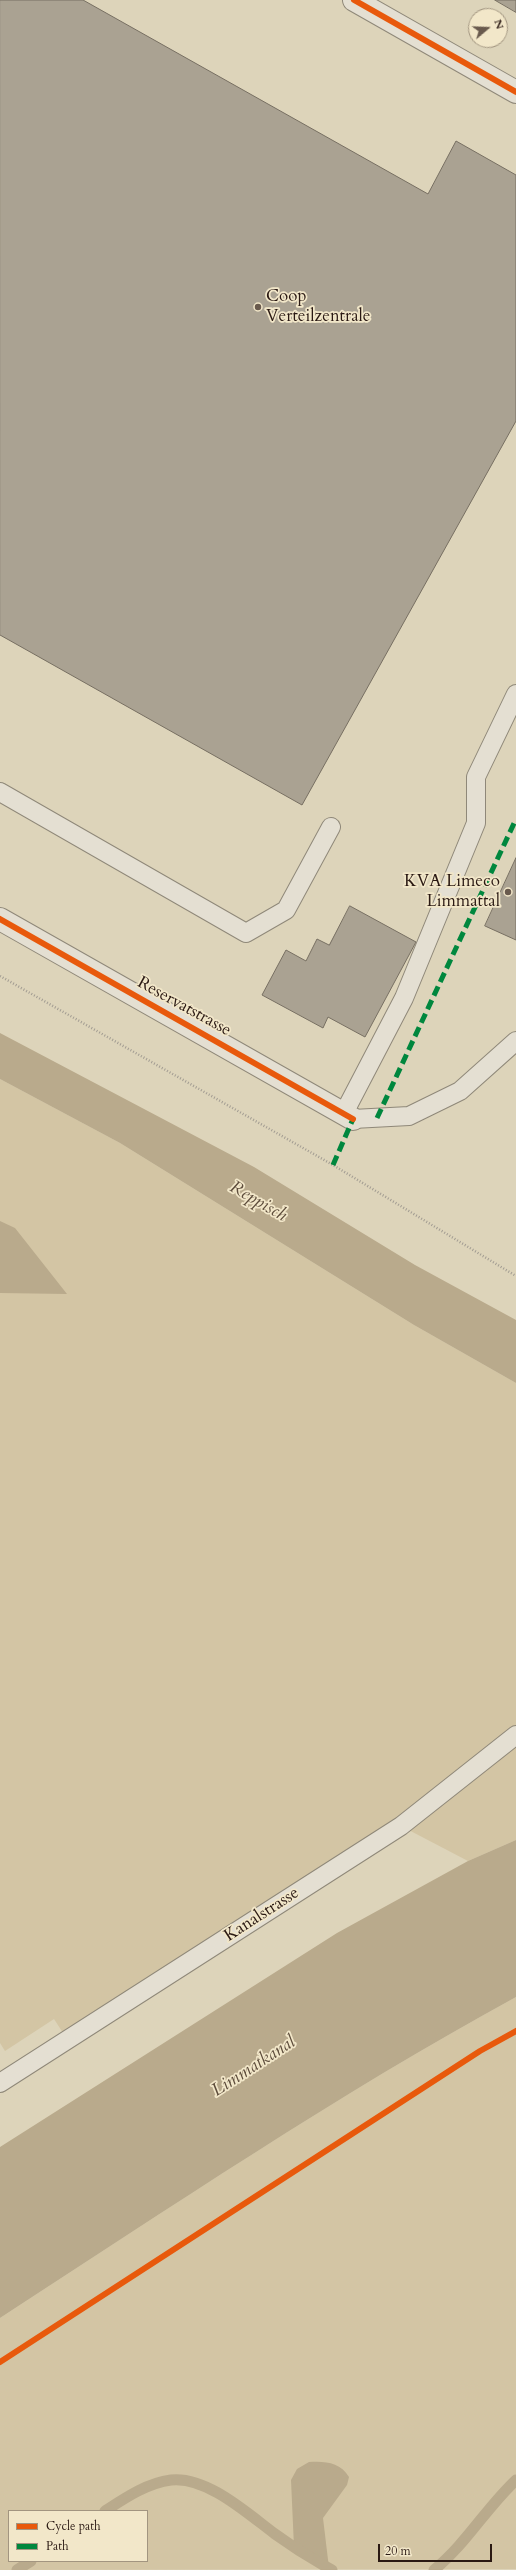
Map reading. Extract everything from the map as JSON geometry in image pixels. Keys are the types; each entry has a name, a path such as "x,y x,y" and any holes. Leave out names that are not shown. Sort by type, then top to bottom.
{"street":[{"path":"368,3 516,92"},
{"name":"Reservatstrasse","path":"0,919 349,1116"}],"lane":[{"path":"516,694 476,777 476,823 404,998 349,1116 409,1116 460,1091 516,1041"},
{"path":"0,792 246,933 286,910 331,827"},
{"name":"Kanalstrasse","path":"0,2083 401,1826 516,1734"}],"path":[{"path":"0,976 332,1165 516,1276"}],"shaded area":[{"path":"0,1079 120,1143 414,1325 516,1383 516,1840 468,1861 401,1826 67,2039 54,2019 5,2051 0,2043"},
{"path":"516,1997 516,2569 0,2570 0,2318 319,2112"}],"water":[{"name":"Reppisch","path":"0,1033 254,1167 415,1265 516,1320 516,1383 414,1325 120,1143 0,1079"},
{"path":"0,1221 15,1228 67,1294 0,1293"},
{"name":"Limmatkanal","path":"516,1840 516,1997 450,2034 319,2112 0,2318 0,2147 337,1933 468,1861"},
{"path":"309,2462 326,2462 337,2465 349,2477 347,2485 323,2518 329,2568 294,2547 291,2480 297,2469"}],"building":[{"name":"Coop Verteilzentrale","path":"0,0 83,0 428,194 456,141 516,175 516,421 302,805 0,635"},
{"path":"495,0 516,0 516,12"},
{"name":"KVA Limeco Limmattal","path":"516,858 516,940 485,926"},
{"path":"350,906 416,942 365,1037 328,1017 323,1028 262,995 286,950 306,961 317,939 329,945"}],"waterway":[{"path":"106,2510 136,2492 153,2484 171,2480 185,2480 213,2490 240,2507 289,2544 332,2570"},
{"path":"434,2570 456,2549 495,2502 516,2480"},
{"path":"17,2570 29,2562"}],"marked path":[{"path":"377,1118 516,819"},
{"path":"333,1165 353,1119"}],"cycle path":[{"path":"354,0 516,92"},
{"path":"0,919 353,1119"},
{"path":"0,2362 480,2051 516,2031"}],"place":[{"name":"Coop Verteilzentrale","path":"258,307"},
{"name":"KVA Limeco Limmattal","path":"508,892"}]}
